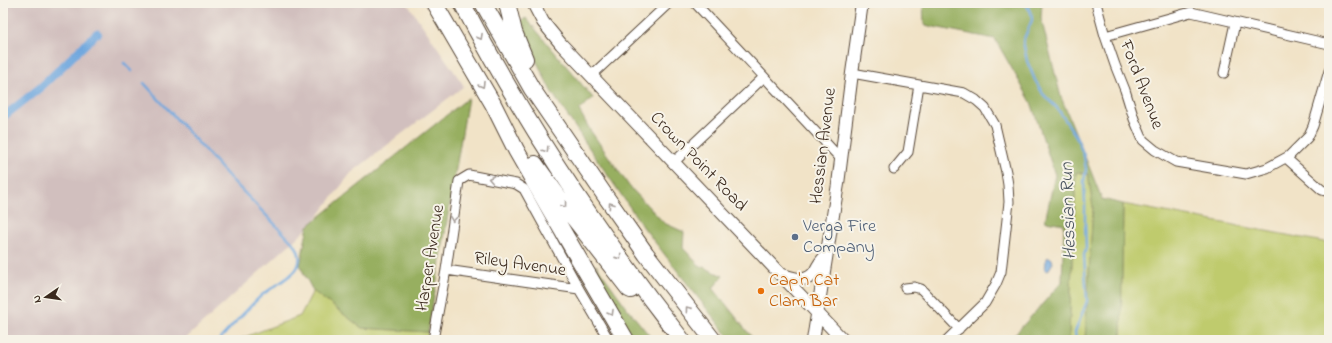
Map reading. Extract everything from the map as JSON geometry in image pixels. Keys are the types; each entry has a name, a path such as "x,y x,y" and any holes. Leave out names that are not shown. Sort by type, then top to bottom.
{"highway":[{"path":"434,3 493,104 516,150 544,200 626,340"},
{"path":"462,3 501,75 544,147 649,298 682,340"},
{"path":"483,3 532,89 646,254 713,340"},
{"path":"507,3 511,24 520,48 564,123 567,140"},
{"path":"493,104 552,189 629,289 649,298"}],"main road":[{"name":"Crown Point Road","path":"533,3 549,30 591,76 843,340"},
{"name":"Hessian Avenue","path":"813,340 842,159 862,3"},
{"path":"781,274 801,280 807,279 814,273 822,259 827,254"}],"street":[{"path":"591,76 669,3"},
{"path":"695,3 842,159"},
{"name":"Ford Avenue","path":"1096,3 1114,65 1125,90 1134,119 1143,140 1154,150 1176,162 1246,174 1267,168 1286,158 1308,137 1313,126 1329,71"},
{"path":"1105,36 1191,12 1329,44"},
{"path":"1224,73 1235,23"},
{"path":"852,73 964,93 976,100 985,108 995,125 1008,184 1009,202 1000,272 991,295 976,313 947,340"},
{"path":"673,163 764,77"},
{"path":"894,169 908,152 919,85"},
{"path":"1286,158 1322,190 1329,192"},
{"name":"Harper Avenue","path":"433,340 446,270 459,181 469,175 516,184 524,189 579,289"},
{"name":"Riley Avenue","path":"446,270 579,289 609,340"},
{"path":"905,288 914,287 921,290 959,329"}],"shaded area":[{"path":"3,3 407,3 464,86 351,173 311,225 184,340 3,340"}],"green space":[{"path":"923,3 1042,3 1041,18 1061,97 1102,199 1123,204 1121,340 1085,340 1093,207 1088,174 1076,172 1069,334 1070,340 1010,340 1062,282 1064,224 1045,221 1055,175 1031,102 995,39 924,25"},
{"path":"526,18 593,98 579,110 590,130 629,186 664,223 684,232 683,248 699,265 723,276 713,288 754,340 731,340 644,228 551,91 518,23"},
{"path":"468,98 428,332 362,328 313,291 300,266 308,226"},
{"path":"1076,172 1088,174 1093,207 1085,340 1070,340 1069,334"},
{"path":"1123,204 1329,243 1329,340 1121,340"},
{"path":"596,265 627,308 653,340 632,340 599,284"},
{"path":"313,291 362,328 428,332 427,340 237,340 300,316"}],"water":[{"path":"1050,257 1053,263 1048,271 1045,270 1046,258"}],"waterway":[{"name":"Hessian Run","path":"1025,3 1031,12 1032,20 1023,41 1027,61 1043,94 1057,108 1076,136 1084,156 1086,169 1084,181 1086,248 1084,255 1087,301 1075,332 1076,340"},
{"path":"3,117 41,87 97,33 98,34"},
{"path":"124,63 132,71"},
{"path":"144,83 230,178 295,245 299,254 297,268 286,279 262,295 245,311 219,340"}],"place":[{"name":"Verga Fire Company","path":"795,237"},
{"name":"Cap'n Cat Clam Bar","path":"761,291"}]}
